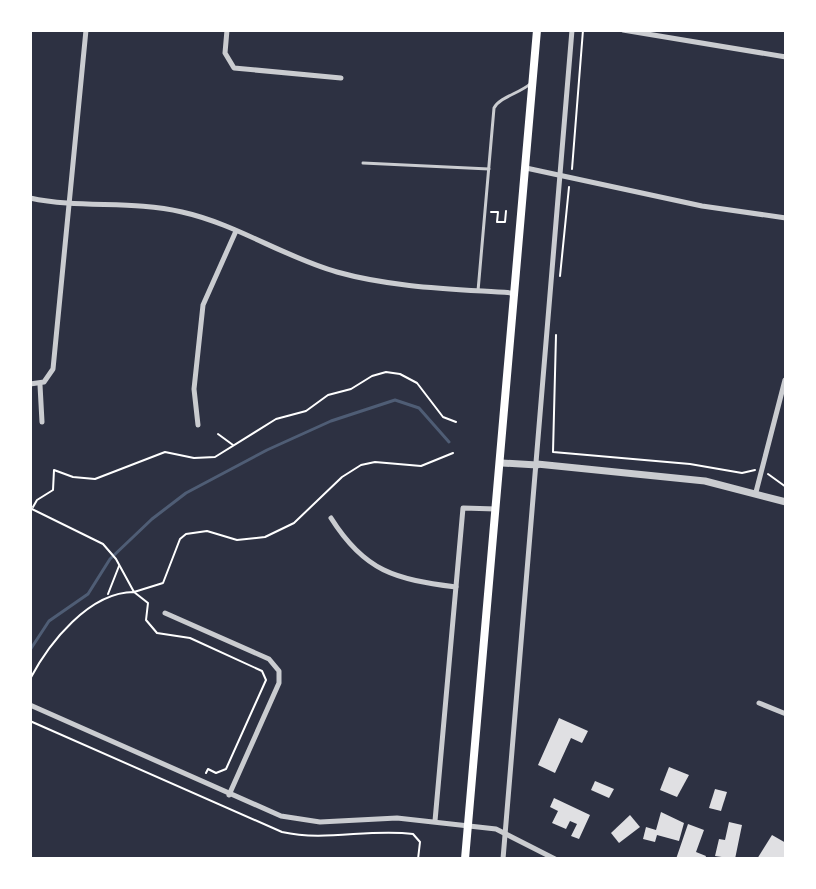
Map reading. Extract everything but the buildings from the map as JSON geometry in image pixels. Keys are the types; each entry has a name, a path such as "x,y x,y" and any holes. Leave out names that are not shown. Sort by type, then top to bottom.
{"main road":[{"path":"465,859 502,463 537,30"}],"street":[{"path":"30,384 40,385 48,379 53,369 72,204 86,30"},
{"path":"227,30 225,53 234,68 341,78"},
{"path":"503,859 572,30"},
{"path":"623,30 786,57"},
{"path":"526,168 702,206 786,218"},
{"path":"30,198 72,204 155,207 202,218 321,267 356,277 514,293"},
{"path":"198,425 193,398 203,305 236,231"},
{"path":"756,492 785,380"},
{"path":"40,385 42,422"},
{"path":"502,463 688,478 756,492 786,502"},
{"path":"435,821 463,508 498,509"},
{"path":"331,518 353,550 380,569 409,581 456,587"},
{"path":"165,613 269,659 279,671 279,683 229,795"},
{"path":"759,703 786,714"},
{"path":"30,705 281,816 309,821 388,817 468,826 505,832 555,859"}],"lane":[{"path":"478,291 495,106 532,82"},
{"path":"363,163 489,169"}],"path":[{"path":"560,279 583,30"},
{"path":"485,211 498,212 497,222 505,222 506,211"},
{"path":"556,333 553,452 690,464 742,473 751,469 786,487"},
{"path":"196,796 208,769 216,773 226,769 266,680 262,671 190,638 164,636 153,631 146,620 148,603 134,592 111,552 99,541 31,508 53,490 54,470 73,477 95,479 165,452 210,458 276,419 306,411 328,395 351,389 371,376 386,372 400,374 417,383 443,417 456,422"},
{"path":"218,434 234,446"},
{"path":"30,679 48,645 62,637 78,617 108,596 163,583 180,539 186,534 207,531 245,540 270,535 298,521 342,477 361,465 375,462 421,466 453,453"},
{"path":"108,596 119,565"},
{"path":"30,721 223,808"},
{"path":"418,859 420,842"}],"waterway":[{"path":"30,650 49,621 88,594 110,559 152,519 186,493 267,450 331,421 395,400 419,408 449,442"}]}
